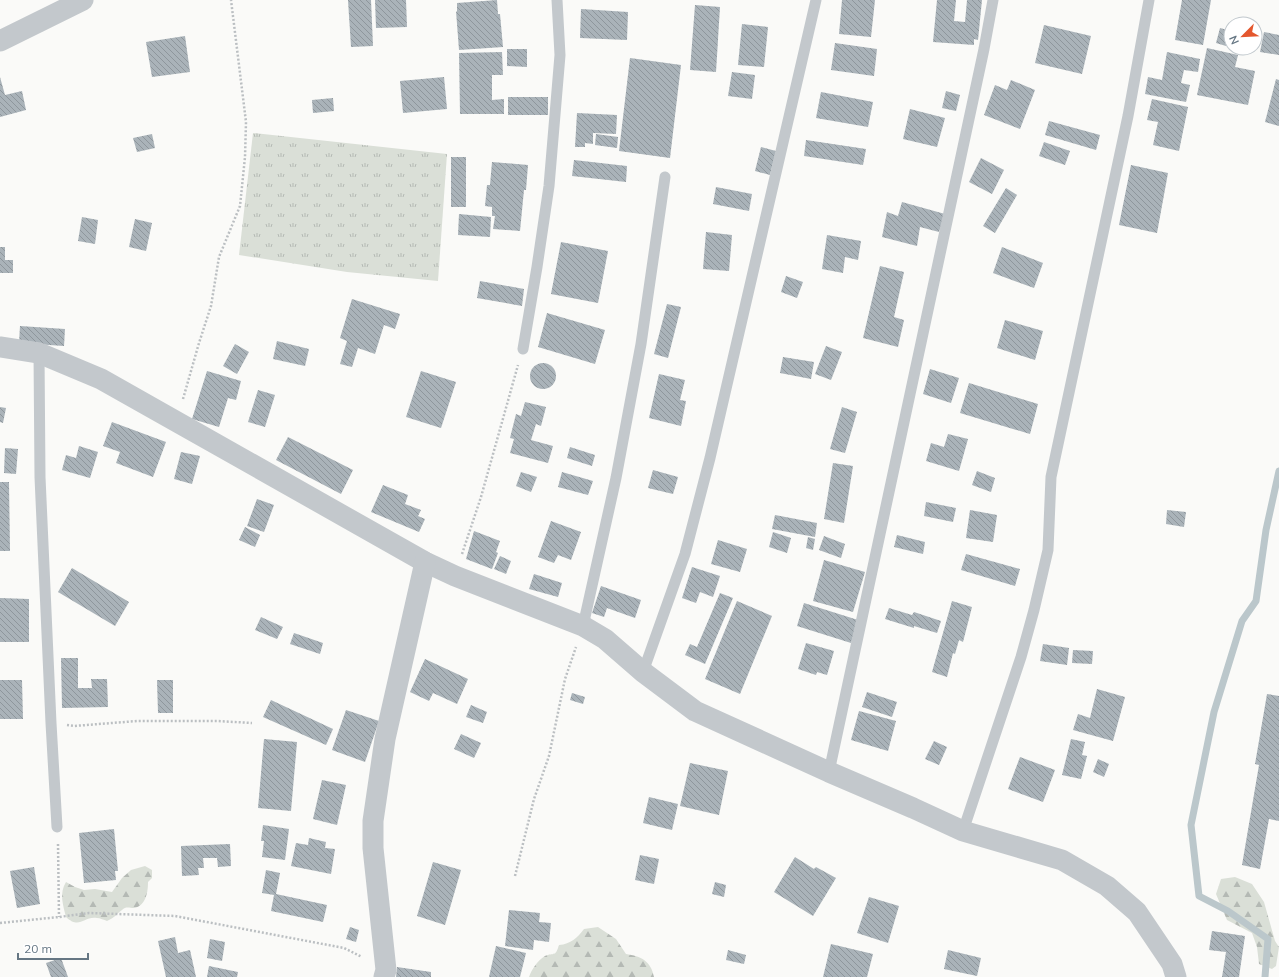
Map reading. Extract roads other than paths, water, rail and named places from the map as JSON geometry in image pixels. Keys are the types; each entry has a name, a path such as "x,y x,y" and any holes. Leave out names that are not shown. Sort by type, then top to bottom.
{"street":[{"path":"0,41 9,38 83,0"},
{"path":"0,347 39,353 101,380 177,421 425,562 455,576 583,626 605,639 643,672 695,711 963,831 1062,860 1107,886 1137,912 1172,964 1176,977"},
{"path":"385,974 373,848 373,821 385,739 425,562"}],"lane":[{"path":"523,349 549,186 560,55 557,0"},
{"path":"643,672 685,554 710,458 816,0"},
{"path":"829,772 984,49 993,0"},
{"path":"963,831 1021,657 1048,550 1051,477 1128,116 1149,0"},
{"path":"583,626 616,478 641,344 665,177"},
{"path":"39,353 40,477 57,827"}],"waterway":[{"path":"1265,977 1268,939 1228,911 1199,896 1191,825 1214,712 1242,621 1256,601 1266,530 1279,471"}]}
